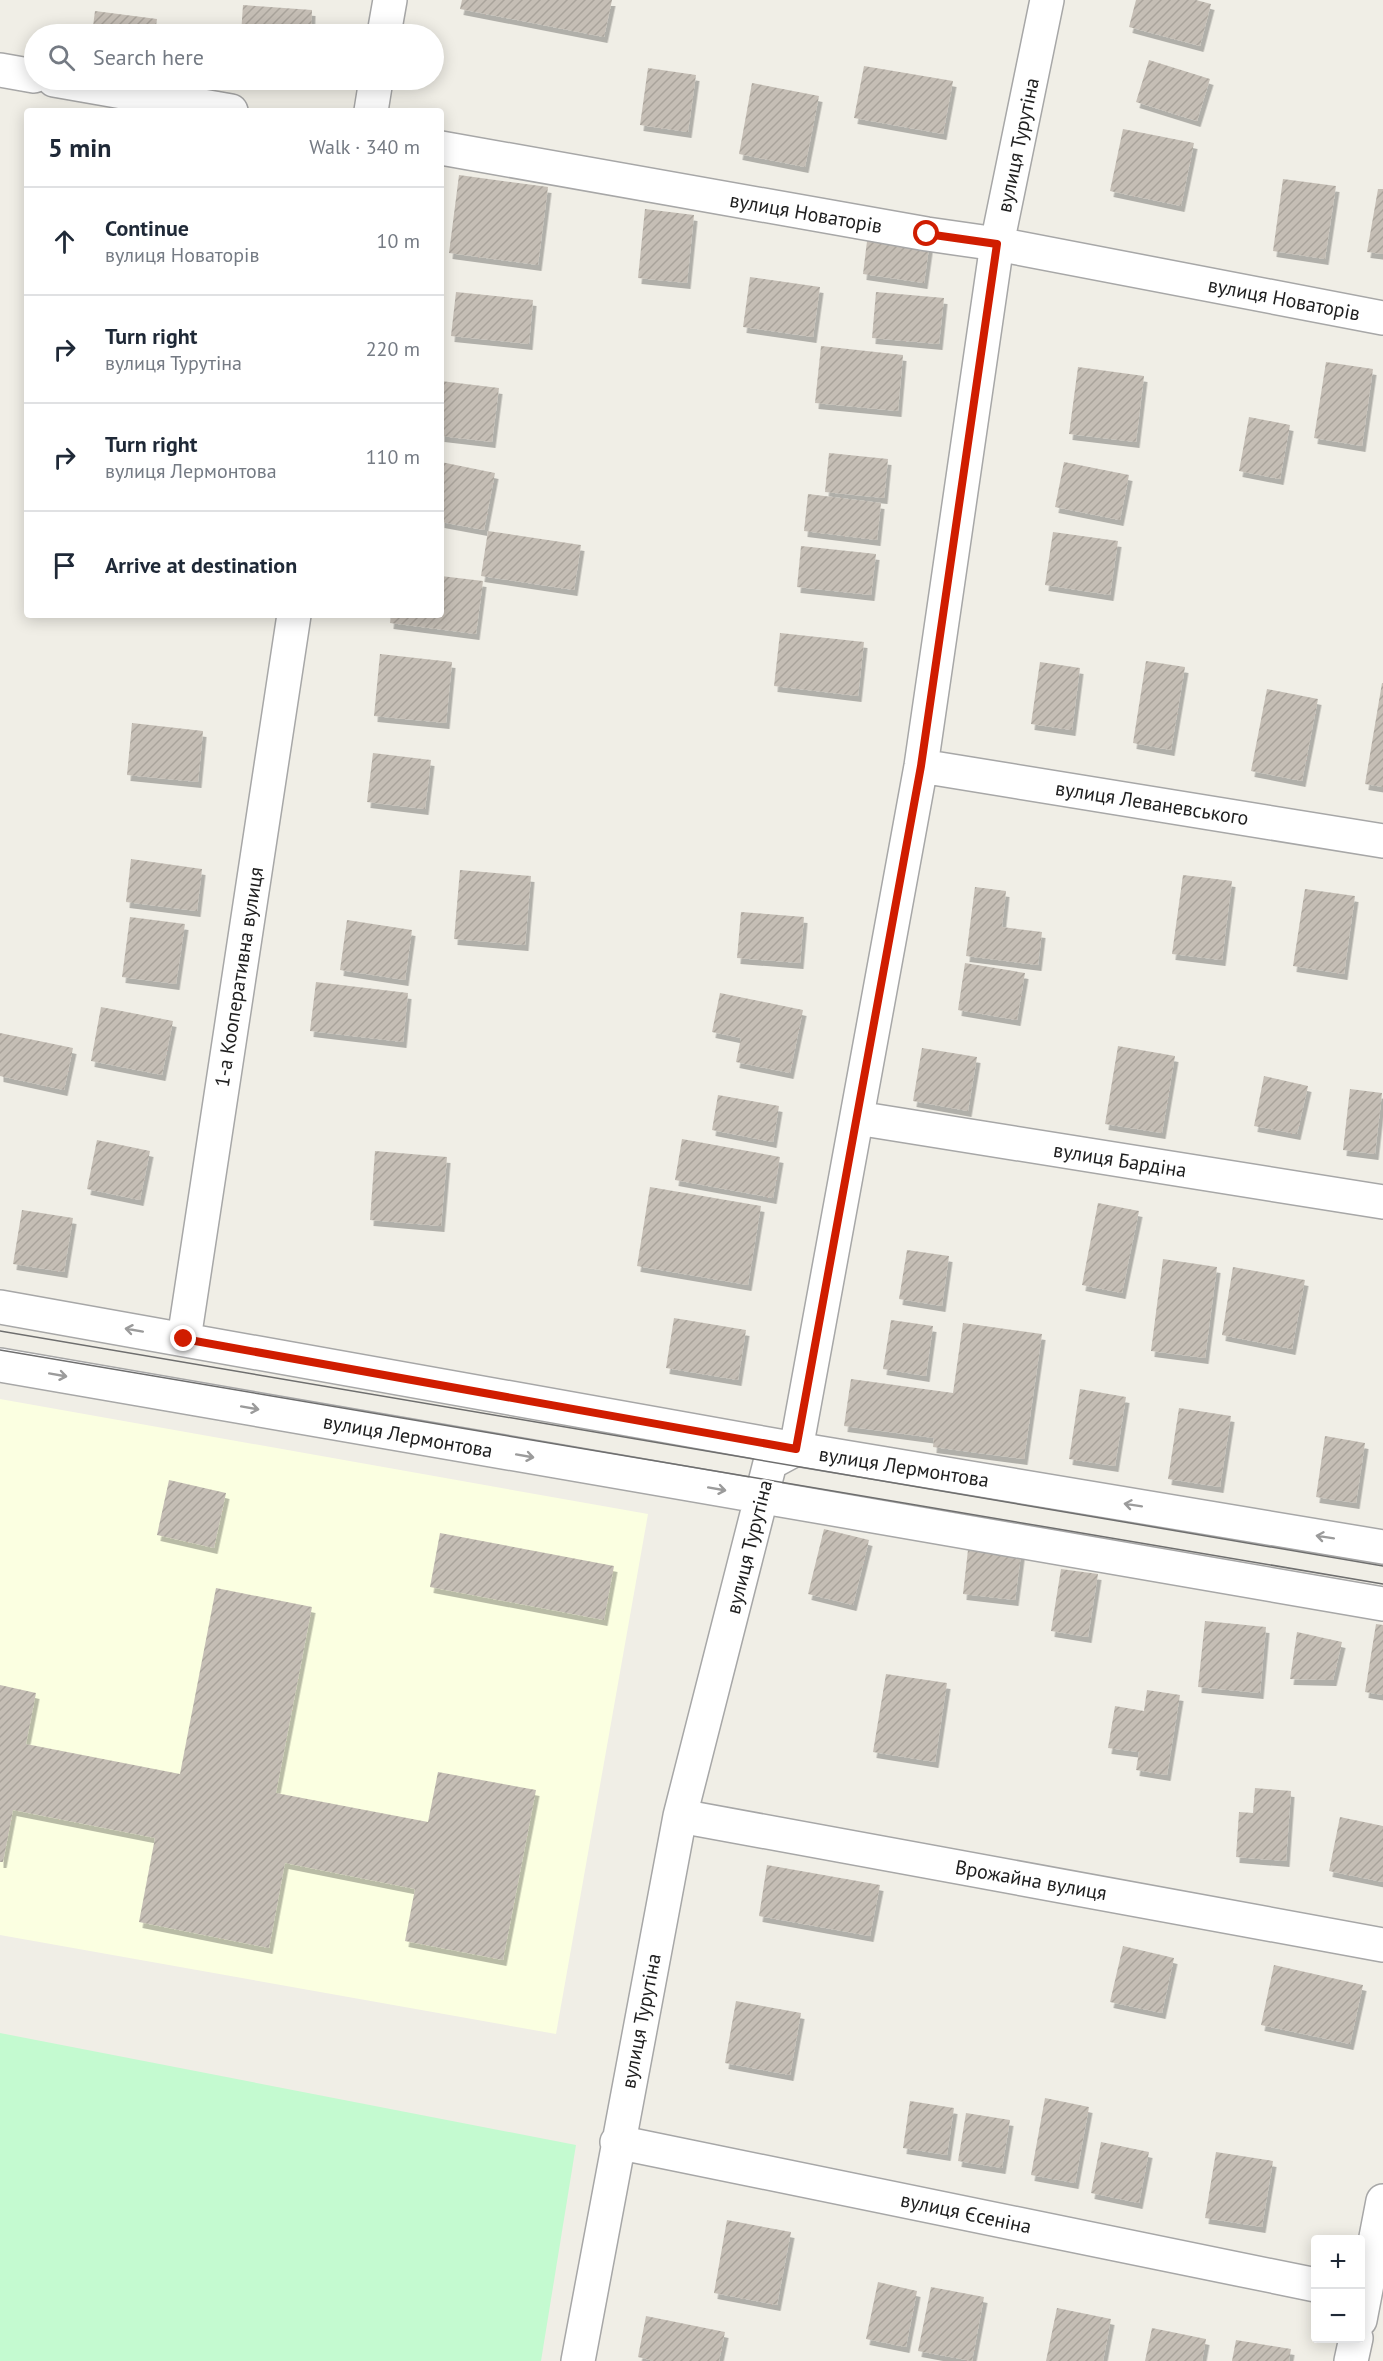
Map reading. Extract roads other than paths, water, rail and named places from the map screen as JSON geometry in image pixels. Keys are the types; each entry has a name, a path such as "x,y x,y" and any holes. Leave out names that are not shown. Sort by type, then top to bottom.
{"street":[{"path":"386,24 390,0"},
{"name":"вулиця Турутіна","path":"578,2361 617,2142 680,1816 770,1463 796,1449 921,766 997,244 1047,0"},
{"path":"0,70 24,74"},
{"path":"111,90 214,108"},
{"path":"371,108 374,90"},
{"name":"вулиця Новаторів","path":"444,149 927,234 997,244 1383,318"},
{"name":"1-а Кооперативна вулиця","path":"184,1339 294,618"},
{"name":"вулиця Леваневського","path":"921,766 1383,841"},
{"name":"вулиця Бардіна","path":"857,1118 1383,1202"},
{"name":"вулиця Лермонтова","path":"0,1306 796,1449 1383,1547"},
{"name":"вулиця Лермонтова","path":"0,1365 1383,1604"},
{"name":"Врожайна вулиця","path":"680,1816 1383,1945"},
{"name":"вулиця Єсеніна","path":"617,2142 1311,2284"},
{"path":"1368,2302 1383,2201"},
{"path":"1351,2361 1355,2343"}],"tram line":[{"path":"0,1331 1383,1566"},
{"path":"0,1350 1383,1584"}]}
